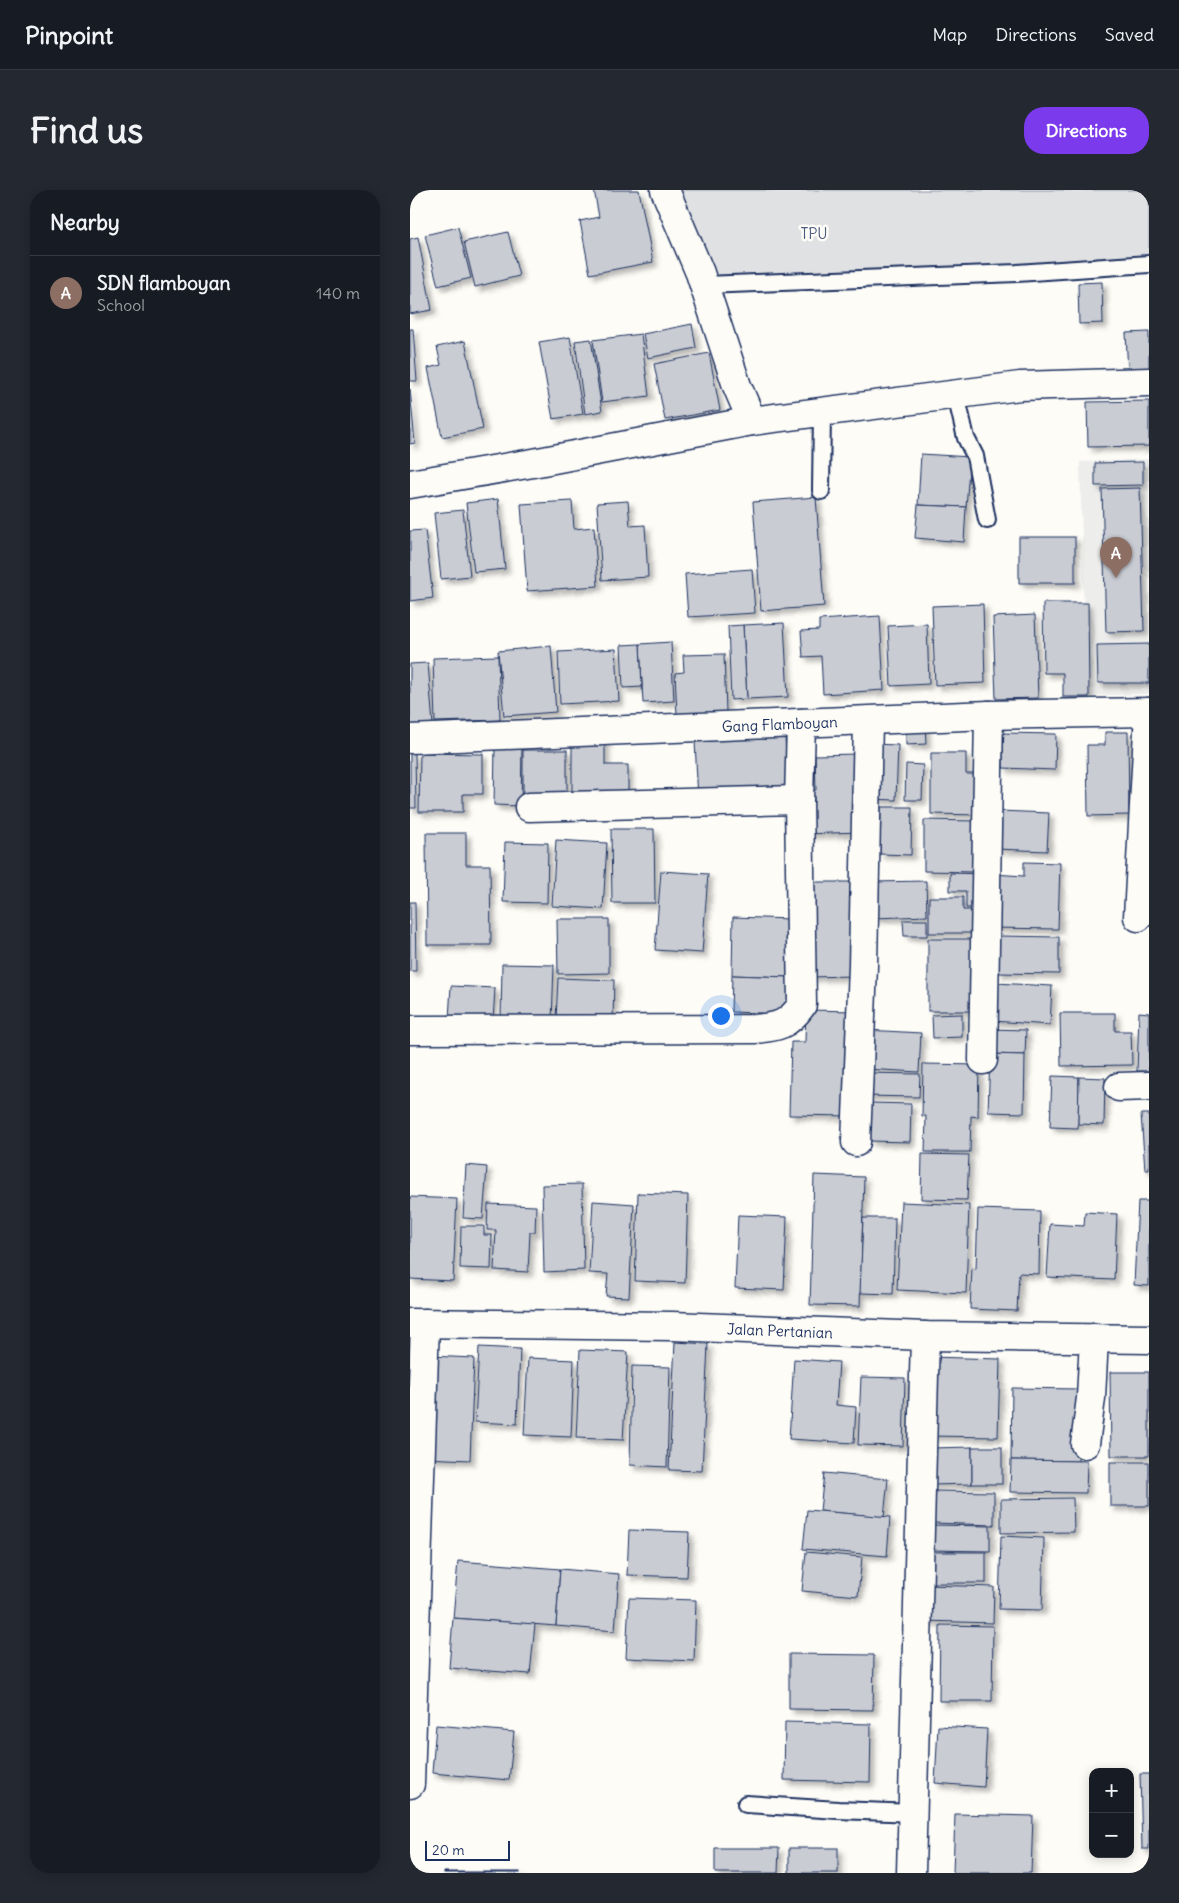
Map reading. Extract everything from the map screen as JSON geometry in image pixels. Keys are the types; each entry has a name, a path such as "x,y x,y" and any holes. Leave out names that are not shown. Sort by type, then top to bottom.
{"street":[{"path":"666,190 704,285 737,386 752,421"},
{"path":"410,484 533,463 752,421 1020,386 1149,382"},
{"path":"1138,917 1149,712"},
{"name":"Gang Flamboyan","path":"410,739 989,715 1149,712"},
{"path":"983,1060 989,715"},
{"path":"856,1142 864,966 868,721"},
{"path":"410,1030 755,1029 783,1025 794,1016 802,1005 799,800 801,723"},
{"path":"529,807 799,800"},
{"path":"1119,1087 1149,1086"},
{"path":"410,1776 417,1323"},
{"name":"Jalan Pertanian","path":"417,1323 672,1326 925,1336 1149,1339"},
{"path":"911,1873 925,1336"},
{"path":"1085,1444 1091,1398 1094,1338"}],"lane":[{"path":"704,285 1008,273 1149,264"},
{"path":"956,395 966,438 974,456 987,520"},
{"path":"821,491 822,412"},
{"path":"746,1804 914,1813"}],"shaded area":[{"path":"1149,459 1149,694 1086,696 1080,462"}],"green space":[{"name":"TPU","path":"660,190 1149,190 1149,262 697,277"}],"building":[{"path":"594,190 639,190 653,262 590,274 580,221 599,217"},
{"path":"458,227 471,278 438,286 425,235"},
{"path":"508,232 519,276 475,287 464,242"},
{"path":"418,237 432,310 410,314 410,239"},
{"path":"1102,282 1103,323 1079,324 1078,283"},
{"path":"692,324 696,348 648,358 643,334"},
{"path":"410,329 413,329 417,381 410,381"},
{"path":"1149,332 1149,373 1128,374 1126,333"},
{"path":"641,334 649,396 602,402 593,340"},
{"path":"570,337 583,414 553,419 539,342"},
{"path":"591,339 602,411 585,414 575,341"},
{"path":"465,341 483,429 442,437 428,368 441,365 437,347"},
{"path":"709,353 720,410 665,420 654,364"},
{"path":"410,389 415,443 410,444"},
{"path":"1149,401 1149,446 1088,447 1087,402"},
{"path":"921,454 970,457 966,507 918,505"},
{"path":"1143,462 1143,485 1095,486 1095,463"},
{"path":"1140,488 1144,631 1106,632 1102,489"},
{"path":"816,497 824,606 761,611 753,502"},
{"path":"498,499 505,569 474,572 466,503"},
{"path":"572,501 574,529 594,527 598,586 527,591 521,504"},
{"path":"628,501 630,526 645,525 648,577 602,580 597,503"},
{"path":"918,505 966,507 964,542 915,538"},
{"path":"463,510 470,576 441,579 434,513"},
{"path":"425,530 433,598 410,601 410,531"},
{"path":"1019,537 1075,537 1075,583 1019,583"},
{"path":"752,569 755,613 688,617 685,574"},
{"path":"1043,603 1088,603 1089,697 1063,697 1063,673 1044,673"},
{"path":"983,604 985,683 935,685 932,606"},
{"path":"1035,615 1038,698 996,699 993,617"},
{"path":"880,616 884,690 823,694 821,656 803,657 801,631 819,630 819,620"},
{"path":"784,623 788,697 747,699 743,625"},
{"path":"927,624 929,684 891,686 888,626"},
{"path":"743,625 747,699 731,700 728,626"},
{"path":"671,642 674,701 643,703 640,644"},
{"path":"640,644 642,687 623,688 621,645"},
{"path":"1149,644 1149,683 1098,683 1097,645"},
{"path":"551,646 556,712 504,716 498,651"},
{"path":"616,649 619,701 560,704 558,652"},
{"path":"724,654 726,712 677,715 675,673 684,672 683,655"},
{"path":"498,656 500,720 435,722 433,658"},
{"path":"428,663 433,725 410,727 410,664"},
{"path":"925,725 926,744 906,745 906,726"},
{"path":"1105,732 1128,732 1129,815 1088,816 1087,745 1105,745"},
{"path":"1003,733 1056,734 1055,770 1003,768"},
{"path":"785,737 788,795 698,800 695,741"},
{"path":"572,739 605,739 605,765 628,765 628,801 572,801"},
{"path":"870,744 898,745 896,800 869,799"},
{"path":"495,745 522,745 521,806 494,805"},
{"path":"523,750 567,750 567,804 523,804"},
{"path":"410,753 415,753 416,808 410,808"},
{"path":"420,753 483,754 483,794 463,794 463,812 419,812"},
{"path":"931,753 966,753 966,774 981,774 981,815 931,814"},
{"path":"857,754 859,832 804,834 802,791 816,790 815,755"},
{"path":"906,764 923,765 922,800 905,800"},
{"path":"881,807 912,807 911,855 880,854"},
{"path":"998,811 1049,813 1047,851 996,849"},
{"path":"924,820 976,821 975,872 924,871"},
{"path":"611,829 654,829 655,903 612,903"},
{"path":"426,833 466,833 466,865 490,865 491,945 427,945"},
{"path":"556,840 607,843 603,909 552,906"},
{"path":"505,842 548,843 547,903 503,902"},
{"path":"1024,862 1060,863 1058,929 991,928 993,874 1024,876"},
{"path":"661,871 708,874 702,953 655,950"},
{"path":"950,873 984,874 983,908 966,908 966,891 950,891"},
{"path":"926,881 927,916 874,918 873,882"},
{"path":"808,882 855,882 855,976 808,977"},
{"path":"929,897 963,897 963,910 982,910 982,933 929,933"},
{"path":"410,902 415,902 416,971 410,971"},
{"path":"733,917 790,919 789,977 732,975"},
{"path":"557,919 609,919 609,973 558,974"},
{"path":"903,920 927,920 927,936 904,936"},
{"path":"999,936 1059,937 1059,974 998,973"},
{"path":"928,939 973,939 973,1011 928,1011"},
{"path":"502,964 554,965 552,1021 501,1020"},
{"path":"732,975 789,977 789,1014 731,1012"},
{"path":"558,978 614,980 613,1020 556,1019"},
{"path":"995,983 1052,986 1050,1025 993,1021"},
{"path":"451,986 495,988 493,1021 449,1019"},
{"path":"806,1010 854,1011 852,1116 789,1115 791,1042 805,1042"},
{"path":"1139,1012 1149,1013 1149,1071 1137,1071"},
{"path":"1060,1013 1115,1013 1115,1031 1131,1031 1132,1065 1061,1066"},
{"path":"962,1014 962,1037 933,1038 932,1015"},
{"path":"990,1029 1026,1030 1025,1055 990,1054"},
{"path":"866,1030 921,1033 919,1072 864,1069"},
{"path":"990,1054 1025,1055 1024,1113 988,1112"},
{"path":"923,1064 979,1065 978,1117 971,1116 970,1152 925,1152 926,1116 922,1116"},
{"path":"863,1073 920,1074 919,1097 863,1096"},
{"path":"1052,1076 1079,1077 1078,1128 1050,1127"},
{"path":"1079,1077 1105,1078 1104,1125 1078,1124"},
{"path":"871,1103 911,1104 910,1142 869,1141"},
{"path":"1141,1114 1149,1114 1149,1170 1145,1170"},
{"path":"922,1154 969,1155 967,1200 921,1199"},
{"path":"466,1165 487,1167 483,1219 463,1218"},
{"path":"814,1175 864,1177 860,1306 810,1305"},
{"path":"582,1184 584,1270 544,1272 542,1185"},
{"path":"638,1193 688,1195 685,1283 635,1281"},
{"path":"410,1197 457,1199 453,1281 410,1279"},
{"path":"593,1201 634,1204 629,1297 606,1296 608,1274 589,1273"},
{"path":"1138,1201 1149,1201 1149,1286 1134,1285"},
{"path":"901,1202 969,1205 966,1293 897,1290"},
{"path":"488,1204 536,1206 535,1232 530,1232 528,1272 494,1270 496,1230 487,1230"},
{"path":"978,1209 1040,1211 1039,1274 1019,1273 1017,1311 970,1309 972,1268 976,1269"},
{"path":"1085,1212 1117,1214 1114,1280 1047,1277 1050,1224 1084,1226"},
{"path":"738,1215 787,1217 784,1290 735,1288"},
{"path":"863,1218 895,1218 893,1294 860,1293"},
{"path":"461,1226 484,1226 484,1235 492,1235 491,1269 460,1268"},
{"path":"675,1342 708,1344 702,1471 669,1470"},
{"path":"479,1347 520,1349 517,1424 475,1422"},
{"path":"580,1350 628,1352 623,1440 576,1438"},
{"path":"429,1356 474,1358 470,1460 425,1458"},
{"path":"929,1357 1000,1359 998,1437 927,1436"},
{"path":"528,1358 574,1360 571,1437 524,1435"},
{"path":"794,1359 839,1362 836,1405 856,1407 854,1443 789,1439"},
{"path":"632,1366 670,1367 667,1467 630,1465"},
{"path":"1110,1372 1149,1372 1149,1456 1111,1456"},
{"path":"861,1377 905,1378 903,1446 858,1445"},
{"path":"1012,1388 1080,1389 1078,1461 1011,1460"},
{"path":"972,1447 972,1484 930,1485 930,1448"},
{"path":"972,1447 1002,1447 1002,1484 972,1484"},
{"path":"1011,1460 1087,1461 1086,1493 1010,1492"},
{"path":"1110,1462 1149,1462 1149,1506 1110,1506"},
{"path":"824,1473 888,1479 884,1517 820,1511"},
{"path":"934,1491 994,1492 994,1525 933,1523"},
{"path":"1073,1498 1074,1532 1001,1533 1001,1499"},
{"path":"807,1510 890,1517 887,1556 803,1549"},
{"path":"929,1525 990,1526 990,1551 929,1550"},
{"path":"629,1530 689,1532 687,1577 627,1575"},
{"path":"1001,1536 1044,1538 1042,1610 999,1609"},
{"path":"806,1552 862,1557 858,1596 802,1591"},
{"path":"929,1552 986,1552 986,1583 929,1583"},
{"path":"458,1561 560,1569 556,1626 453,1618"},
{"path":"560,1569 619,1574 615,1631 556,1626"},
{"path":"926,1585 994,1587 993,1623 925,1621"},
{"path":"629,1598 696,1600 694,1661 626,1658"},
{"path":"453,1618 535,1624 530,1674 449,1668"},
{"path":"940,1625 993,1626 992,1701 939,1701"},
{"path":"789,1654 874,1655 873,1710 789,1709"},
{"path":"785,1722 871,1724 870,1782 784,1780"},
{"path":"436,1725 514,1732 509,1780 432,1773"},
{"path":"938,1726 987,1729 984,1787 935,1783"},
{"path":"1140,1774 1149,1774 1149,1849 1142,1849"},
{"path":"955,1814 1033,1816 1031,1873 953,1873"},
{"path":"715,1848 779,1848 778,1873 715,1873"},
{"path":"789,1848 838,1848 838,1873 789,1873"},
{"path":"520,1872 520,1873 444,1873"}],"place":[{"name":"SDN flamboyan","path":"1116,578"}]}
